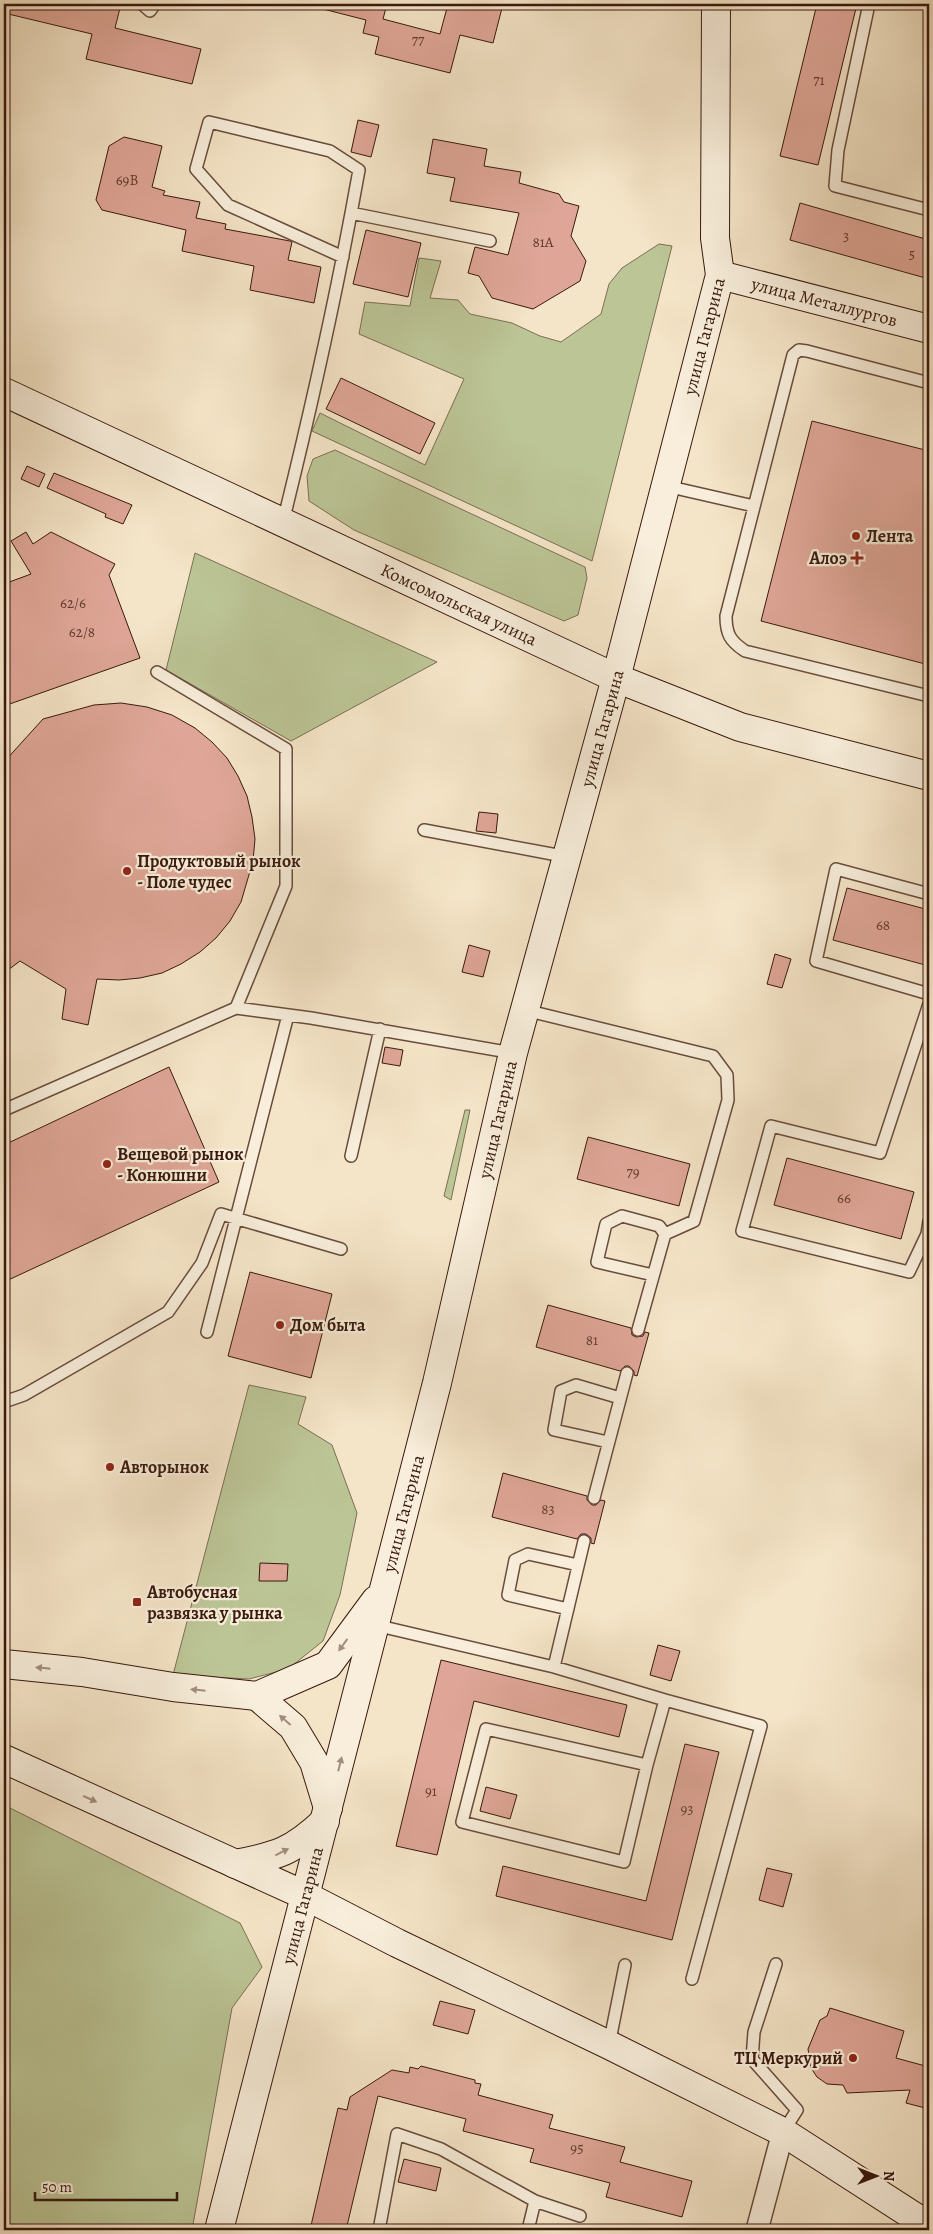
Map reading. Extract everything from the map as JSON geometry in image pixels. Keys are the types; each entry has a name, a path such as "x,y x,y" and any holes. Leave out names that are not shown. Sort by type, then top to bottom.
{"main road":[{"name":"улица Гагарина","path":"220,2230 304,1895 327,1815 382,1591 437,1383 513,1053 616,678 720,275 716,238 716,4"},
{"name":"улица Металлургов","path":"720,275 929,329"},
{"name":"Комсомольская улица","path":"4,392 616,678 740,727 929,776"},
{"path":"4,1664 82,1672 173,1687 257,1696 328,1665 382,1591"},
{"path":"235,1864 271,1857 303,1841 327,1815 314,1762 293,1727 257,1696"},
{"path":"4,1760 304,1895 397,1943 609,2045 783,2132 929,2226"}],"street":[{"path":"757,2230 783,2132"}],"lane":[{"path":"142,4 150,11 155,4"},
{"path":"869,4 838,150 835,186 929,210"},
{"path":"283,522 316,385 343,257 358,170 330,151 209,122 196,168 228,205 343,257"},
{"path":"351,213 490,241"},
{"path":"929,384 799,350 794,356 726,616 726,631 732,643 745,651 929,696"},
{"path":"666,486 754,506"},
{"path":"157,672 286,749 286,886 236,1008"},
{"path":"424,830 568,857"},
{"path":"929,894 836,869 816,960 929,994"},
{"path":"929,1004 880,1153 771,1126 742,1231 908,1272 927,1234 929,1221"},
{"path":"4,1110 236,1008 513,1053"},
{"path":"525,1010 713,1056 727,1075 728,1100 694,1221 665,1234 638,1330"},
{"path":"207,1332 288,1015"},
{"path":"351,1156 380,1030"},
{"path":"4,1402 24,1395 168,1312 202,1263 221,1214 341,1249"},
{"path":"653,1275 597,1262 606,1224 622,1216 659,1226 665,1234"},
{"path":"594,1498 627,1373"},
{"path":"608,1442 554,1430 561,1391 576,1385 620,1398"},
{"path":"554,1667 584,1541"},
{"path":"568,1609 508,1595 516,1560 528,1554 578,1565"},
{"path":"375,1625 554,1667 761,1726 692,1979"},
{"path":"647,1764 486,1729 462,1822 624,1862 647,1764 665,1700"},
{"path":"776,1964 754,2032 752,2059 797,2110 783,2132"},
{"path":"609,2045 625,1966"},
{"path":"379,2230 397,2134 441,2149 536,2201 580,2216"},
{"path":"528,2230 536,2201"}],"green space":[{"path":"659,244 672,246 592,561 312,431 320,413 425,465 464,379 359,334 365,302 410,306 419,258 441,261 430,298 458,300 470,314 512,323 540,336 561,342 601,314 609,284 622,268"},
{"path":"335,450 585,567 587,578 578,615 564,621 354,530 309,501 307,476 313,459"},
{"path":"195,553 437,662 291,741 166,670"},
{"path":"465,1110 470,1110 451,1200 444,1196"},
{"path":"249,1385 306,1397 298,1424 332,1445 357,1513 340,1595 323,1641 288,1669 249,1679 173,1675"},
{"path":"4,1805 240,1923 262,1967 232,2008 192,2230 4,2230"}],"building":[{"path":"4,4 121,4 115,28 201,49 192,84 86,59 92,34 4,13"},
{"path":"324,4 387,4 383,19 440,34 448,4 503,4 493,43 460,35 450,73 375,54 379,37 363,33 366,20 323,9"},
{"path":"817,4 857,4 818,165 780,156"},
{"path":"358,120 379,125 371,157 351,152"},
{"path":"124,137 162,146 152,187 165,191 163,195 200,202 196,218 226,224 225,229 290,241 292,242 288,260 321,267 314,303 250,290 254,266 182,251 186,230 102,210 96,200 109,146"},
{"path":"433,139 487,149 484,166 521,172 519,183 559,194 564,202 579,206 571,236 586,261 580,281 533,309 492,298 479,276 468,273 475,247 508,255 519,213 450,201 455,178 427,173"},
{"path":"800,203 929,240 929,279 790,240"},
{"path":"366,230 421,243 408,297 353,284"},
{"path":"341,378 435,423 420,454 326,409"},
{"name":"Лента","path":"812,421 929,451 929,665 761,621"},
{"path":"27,466 45,474 39,487 21,479"},
{"path":"54,473 132,505 123,524 105,517 106,514 47,488"},
{"path":"26,532 33,544 51,532 115,564 109,575 140,658 4,706 4,584 31,574 11,541"},
{"name":"Продуктовый рынок - Поле чудес","path":"121,703 147,707 172,715 195,728 227,758 247,796 255,839 253,861 241,902 230,921 216,938 200,952 162,973 119,980 97,979 88,1025 62,1019 66,989 20,961 4,973 4,762 43,719 94,705"},
{"path":"479,812 498,814 496,833 476,831"},
{"path":"847,888 929,910 929,966 833,940"},
{"path":"469,945 490,951 483,977 462,972"},
{"path":"775,954 791,959 782,988 767,984"},
{"path":"385,1047 403,1050 400,1066 382,1063"},
{"name":"Вещевой рынок - Конюшни","path":"169,1067 219,1182 4,1282 4,1145"},
{"path":"588,1137 690,1164 679,1206 577,1179"},
{"path":"787,1158 914,1192 901,1239 774,1205"},
{"name":"Дом быта","path":"250,1272 332,1294 311,1378 228,1356"},
{"path":"548,1305 631,1328 632,1335 636,1337 643,1336 645,1332 649,1333 637,1376 634,1375 634,1371 629,1366 625,1366 620,1371 536,1347"},
{"path":"503,1473 587,1496 587,1500 592,1505 596,1505 601,1500 605,1501 594,1544 591,1543 591,1538 586,1534 581,1534 577,1539 492,1517"},
{"path":"260,1563 288,1564 287,1581 259,1581"},
{"path":"658,1645 680,1651 671,1681 650,1675"},
{"path":"441,1660 627,1705 619,1737 474,1701 437,1855 396,1846"},
{"path":"685,1744 719,1752 672,1940 496,1896 503,1866 646,1901"},
{"path":"486,1787 517,1795 510,1819 480,1811"},
{"path":"767,1868 792,1874 783,1907 759,1900"},
{"path":"440,2001 475,2010 468,2034 433,2025"},
{"name":"ТЦ Меркурий","path":"830,2008 904,2031 896,2058 929,2067 929,2109 906,2103 910,2090 847,2093 843,2085 827,2084 817,2077 811,2068 808,2049 820,2020 827,2016"},
{"path":"421,2066 475,2080 475,2083 481,2084 478,2095 553,2115 549,2128 625,2147 620,2162 692,2181 682,2217 606,2197 610,2183 530,2162 534,2149 463,2131 466,2119 378,2096 346,2230 310,2230 338,2108 347,2110 350,2097 392,2070 409,2073 410,2067 418,2069"},
{"path":"404,2159 441,2168 436,2191 398,2182"}],"place":[{"name":"Лента","path":"856,536"},
{"name":"Алоэ","path":"857,558"},
{"name":"Продуктовый рынок - Поле чудес","path":"127,871"},
{"name":"Вещевой рынок - Конюшни","path":"107,1164"},
{"name":"Дом быта","path":"280,1325"},
{"name":"Авторынок","path":"110,1467"},
{"name":"Автобусная развязка у рынка","path":"137,1602"},
{"name":"ТЦ Меркурий","path":"853,2058"}]}
